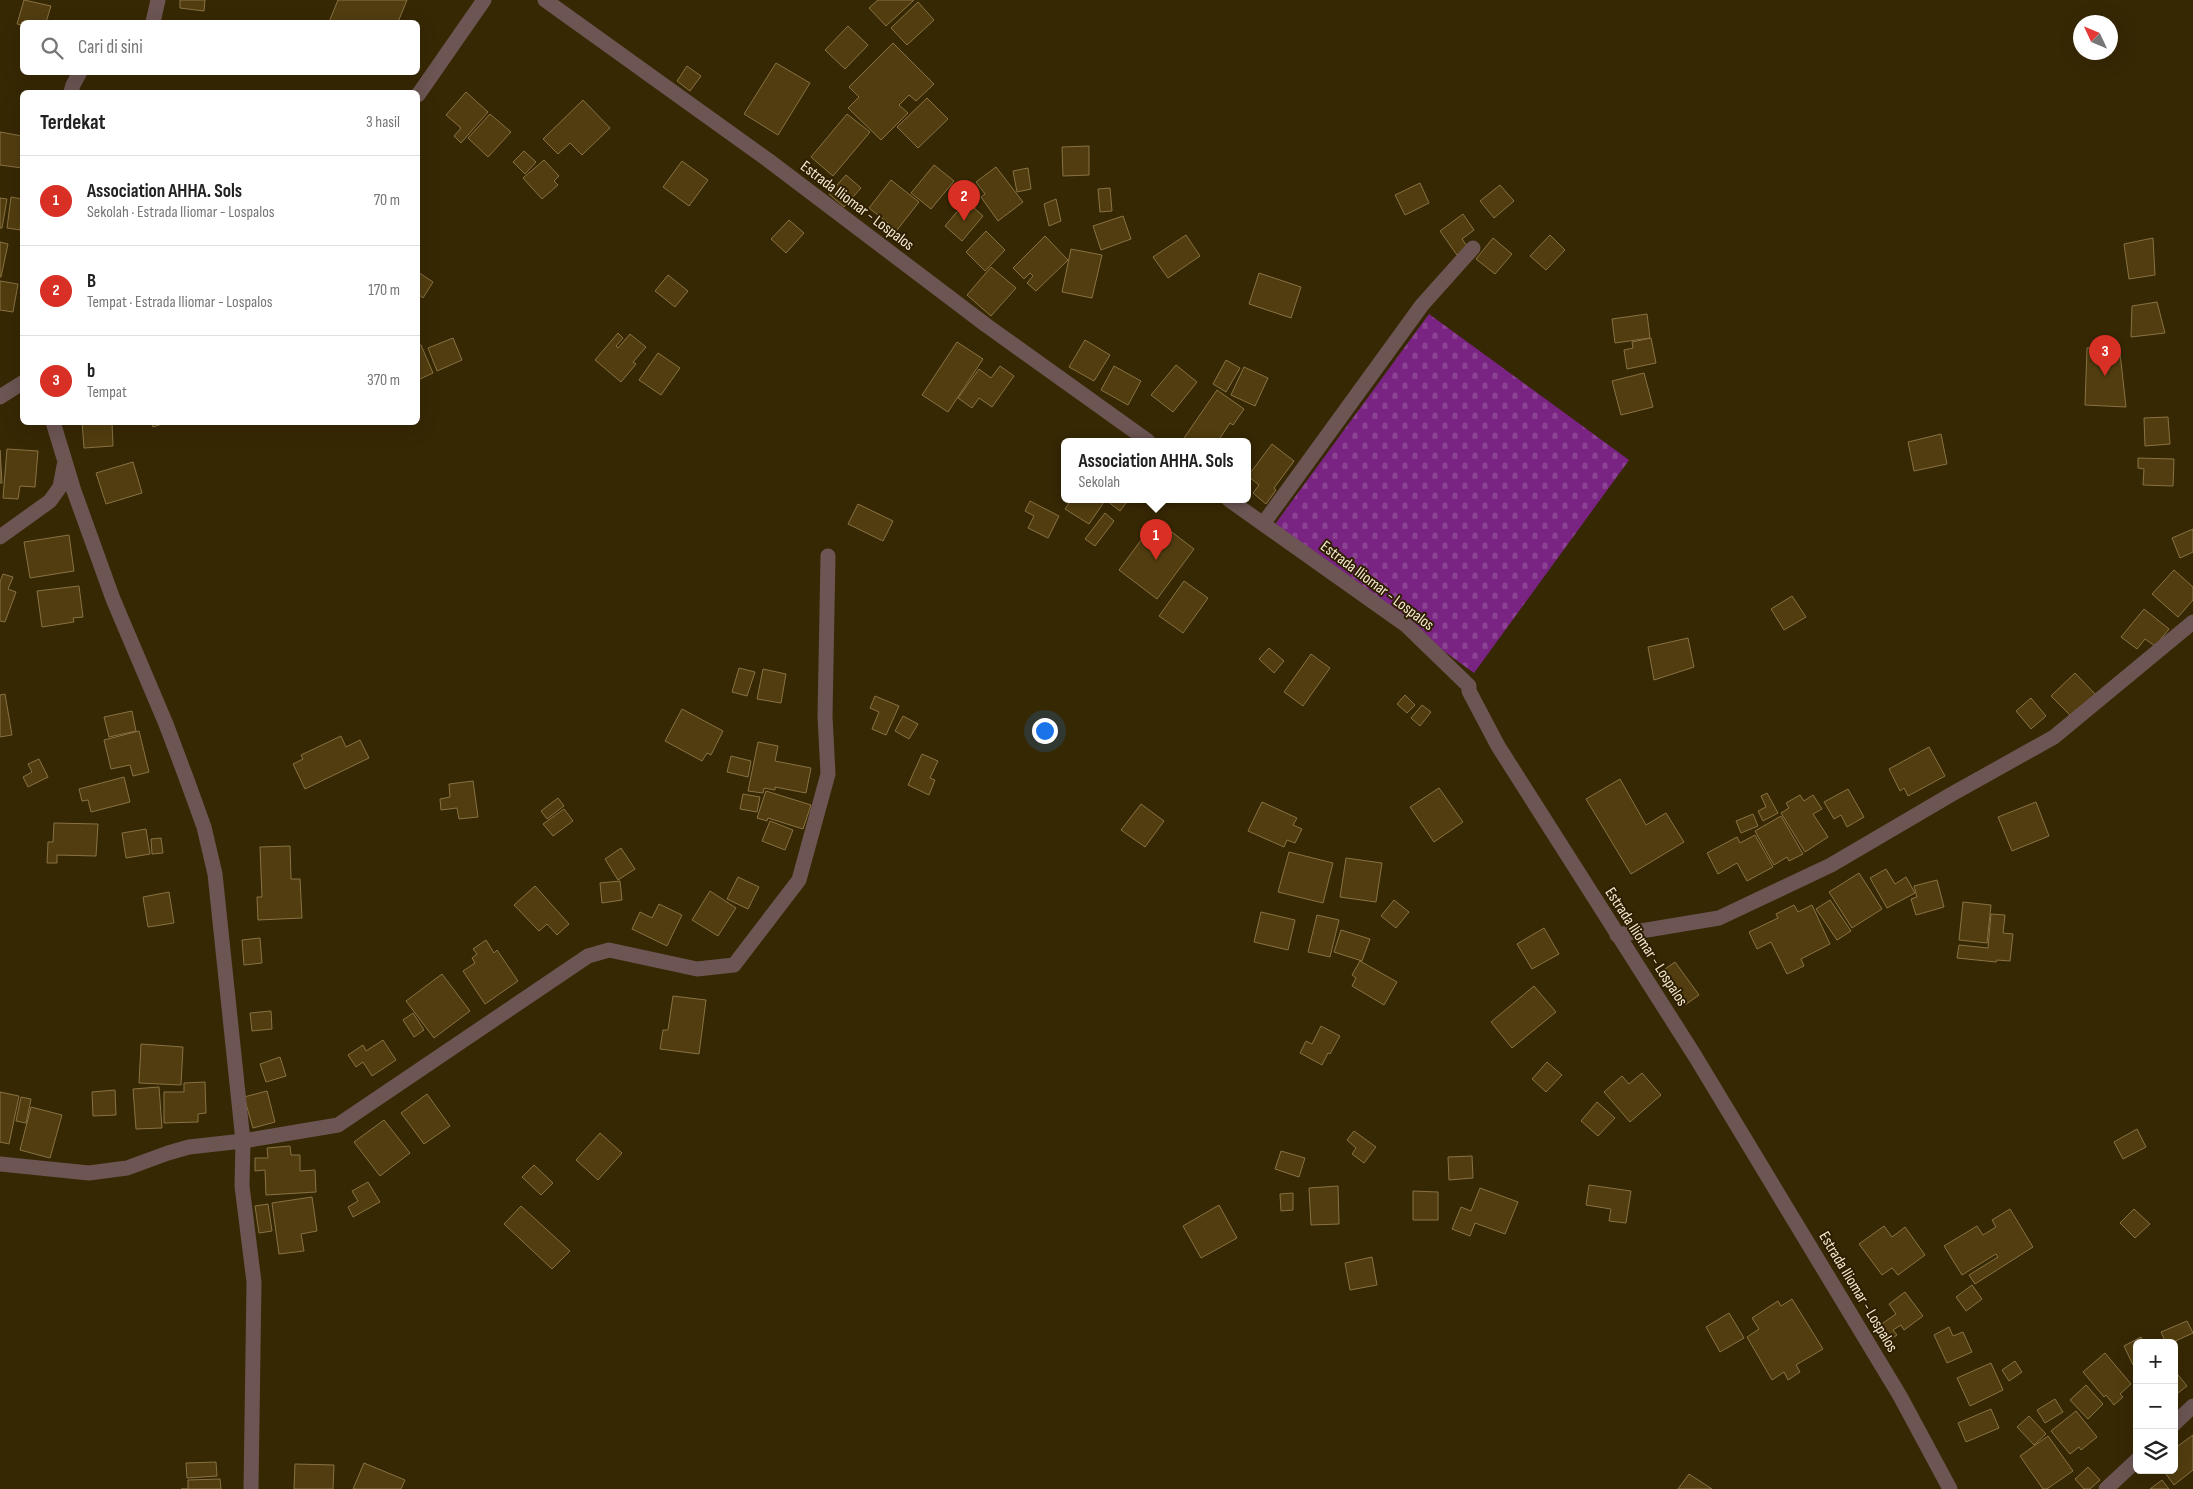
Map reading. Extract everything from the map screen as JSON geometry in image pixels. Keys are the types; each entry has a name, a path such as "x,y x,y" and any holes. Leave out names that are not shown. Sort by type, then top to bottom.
{"street":[{"path":"153,20 158,0"},
{"path":"420,92 484,0"},
{"name":"Estrada Iliomar - Lospalos","path":"545,0 768,160 986,325 1144,438"},
{"path":"72,90 78,75"},
{"path":"1262,524 1422,305 1473,248"},
{"path":"0,397 20,384"},
{"path":"54,425 113,599 166,724 204,827 215,874 243,1141 242,1186 254,1282 251,1489"},
{"path":"0,537 50,501 60,487 65,460"},
{"name":"Estrada Iliomar - Lospalos","path":"1233,503 1407,626 1469,686 1469,691 1498,746 1695,1056 1900,1396 1950,1489"},
{"path":"0,1164 89,1173 127,1168 168,1152 189,1147 243,1141 338,1124 588,956 609,950 697,969 734,965 799,880 828,774 825,716 828,556"},
{"path":"1617,935 1719,918 1830,865 2054,737 2193,622"},
{"path":"2178,1420 2193,1406"},
{"path":"2106,1489 2133,1464"}],"green space":[{"path":"1429,314 1629,460 1474,673 1273,527"}],"building":[{"path":"24,0 51,6 47,20 20,20 20,25 17,24"},
{"path":"180,0 205,0 204,11 180,8"},
{"path":"338,0 407,0 399,20 330,20"},
{"path":"878,0 914,0 886,26 869,8"},
{"path":"918,2 934,20 907,45 891,28"},
{"path":"848,26 868,45 845,69 825,50"},
{"path":"893,43 934,84 916,101 909,95 899,105 908,113 881,140 848,108 859,97 849,87"},
{"path":"776,63 810,83 778,135 744,114"},
{"path":"687,66 701,76 690,91 677,81"},
{"path":"466,92 488,112 461,143 454,136 461,128 446,115"},
{"path":"927,98 948,119 918,148 897,127"},
{"path":"583,100 610,128 582,155 570,143 558,154 543,139"},
{"path":"490,114 511,132 488,157 468,138"},
{"path":"847,114 870,132 833,176 811,157"},
{"path":"0,132 20,136 20,168 0,165"},
{"path":"1089,146 1089,175 1063,176 1062,147"},
{"path":"524,151 536,162 525,174 513,162"},
{"path":"544,160 559,176 554,181 558,185 542,199 523,178"},
{"path":"682,161 708,180 689,206 663,187"},
{"path":"934,165 954,181 931,209 911,193"},
{"path":"996,167 1023,202 998,221 981,197 985,194 976,182"},
{"path":"1028,168 1031,189 1017,192 1013,171"},
{"path":"846,175 861,188 844,207 829,194"},
{"path":"891,180 919,202 897,230 869,208"},
{"path":"1420,183 1429,203 1405,215 1395,195"},
{"path":"1500,185 1514,201 1494,218 1480,201"},
{"path":"1110,188 1112,211 1100,212 1098,189"},
{"path":"11,197 20,199 20,230 7,228"},
{"path":"0,198 7,199 2,228 0,228"},
{"path":"1056,199 1061,221 1049,226 1044,204"},
{"path":"966,201 983,216 962,241 945,226"},
{"path":"1463,214 1474,230 1462,239 1468,248 1457,255 1440,231"},
{"path":"1123,216 1131,239 1101,250 1093,226"},
{"path":"789,220 804,233 786,253 771,239"},
{"path":"986,231 1005,250 985,271 966,252"},
{"path":"1186,235 1200,256 1168,278 1153,257"},
{"path":"1550,235 1565,250 1546,270 1530,256"},
{"path":"1045,236 1068,260 1036,291 1027,283 1033,276 1030,273 1024,279 1013,268"},
{"path":"1493,238 1512,254 1495,274 1476,259"},
{"path":"2153,238 2155,275 2129,279 2124,244"},
{"path":"0,242 8,244 1,277 0,277"},
{"path":"1071,249 1102,255 1092,298 1062,292"},
{"path":"991,267 1016,288 991,316 967,295"},
{"path":"420,273 433,282 423,298 420,296"},
{"path":"1259,273 1301,287 1291,318 1249,304"},
{"path":"668,275 688,291 675,307 655,291"},
{"path":"0,281 18,284 13,312 0,310"},
{"path":"2157,302 2165,333 2131,337 2132,306"},
{"path":"1647,314 1650,338 1615,343 1612,319"},
{"path":"618,333 623,338 616,346 618,348 630,334 646,347 633,362 636,364 621,382 595,360"},
{"path":"453,338 462,360 437,371 428,348"},
{"path":"1651,338 1656,363 1627,369 1624,350 1633,348 1632,342"},
{"path":"1085,340 1110,355 1094,381 1069,367"},
{"path":"957,342 983,359 948,412 922,395"},
{"path":"2119,344 2126,407 2085,405 2087,348"},
{"path":"420,345 433,373 420,379"},
{"path":"658,353 680,368 661,395 639,380"},
{"path":"1226,360 1240,368 1226,392 1213,384"},
{"path":"1176,365 1197,382 1173,412 1151,395"},
{"path":"1000,366 1014,376 992,407 979,398 972,408 958,398 979,369 991,378"},
{"path":"1114,366 1141,381 1128,405 1101,390"},
{"path":"1244,367 1268,378 1255,406 1231,395"},
{"path":"1644,373 1653,407 1621,415 1612,381"},
{"path":"1217,390 1244,409 1233,425 1230,423 1220,438 1184,438"},
{"path":"2168,417 2170,444 2145,446 2144,418"},
{"path":"82,425 112,425 113,446 84,448"},
{"path":"1941,434 1947,464 1914,471 1908,442"},
{"path":"1272,444 1294,461 1274,488 1276,490 1266,504 1253,493 1259,485 1251,478 1251,472"},
{"path":"7,449 38,451 35,487 20,486 18,499 3,498"},
{"path":"0,450 2,483 0,483"},
{"path":"2138,458 2174,459 2173,486 2143,485 2144,469 2138,468"},
{"path":"133,462 142,493 106,504 96,473"},
{"path":"1030,501 1059,516 1048,538 1028,528 1034,516 1025,511"},
{"path":"1069,503 1103,503 1089,524 1065,509"},
{"path":"1110,503 1126,503 1120,511"},
{"path":"858,504 893,521 883,541 848,524"},
{"path":"1105,513 1114,521 1095,546 1085,539"},
{"path":"1156,520 1194,549 1157,599 1119,570"},
{"path":"2193,529 2193,552 2180,558 2172,538"},
{"path":"69,535 74,571 30,578 24,542"},
{"path":"2174,570 2193,587 2193,600 2178,617 2152,594"},
{"path":"3,574 13,577 8,589 16,592 5,622 0,621 0,582"},
{"path":"1184,581 1208,598 1183,633 1159,616"},
{"path":"79,586 83,617 73,618 74,622 42,627 37,591"},
{"path":"1792,596 1806,617 1784,630 1771,609"},
{"path":"2144,609 2169,629 2155,646 2145,639 2137,649 2121,637"},
{"path":"1688,638 1694,667 1654,680 1648,647"},
{"path":"1269,648 1284,661 1274,673 1259,659"},
{"path":"1311,654 1330,668 1303,706 1284,692"},
{"path":"739,668 755,672 747,696 732,692"},
{"path":"763,669 786,674 781,703 757,699"},
{"path":"2075,673 2096,695 2073,718 2051,696"},
{"path":"5,694 12,735 0,737 0,695"},
{"path":"1405,695 1415,705 1407,713 1397,704"},
{"path":"875,696 899,706 886,735 872,729 879,712 870,708"},
{"path":"2031,698 2046,716 2031,729 2016,711"},
{"path":"1422,705 1431,712 1420,726 1411,718"},
{"path":"682,709 723,731 711,755 707,753 702,761 665,741"},
{"path":"132,711 136,731 109,737 104,717"},
{"path":"903,716 918,724 909,739 895,731"},
{"path":"139,731 149,772 133,776 130,765 111,769 104,740"},
{"path":"341,736 346,747 360,740 369,758 305,789 293,764 303,759 301,755"},
{"path":"758,742 778,746 775,761 811,768 806,793 775,787 775,790 764,788 763,793 748,791"},
{"path":"1929,747 1945,776 1908,796 1904,788 1900,791 1889,769"},
{"path":"922,754 938,761 930,778 935,780 929,795 908,785"},
{"path":"731,756 751,761 748,777 727,772"},
{"path":"39,759 48,777 28,787 23,777 32,772 28,764"},
{"path":"124,777 130,802 91,812 88,800 82,801 79,789"},
{"path":"1620,779 1646,825 1666,813 1684,842 1631,874 1586,799"},
{"path":"473,781 478,817 459,819 457,808 441,810 440,799 450,797 449,784"},
{"path":"1439,788 1463,822 1434,842 1410,807"},
{"path":"1848,789 1864,817 1847,827 1841,815 1834,819 1824,802"},
{"path":"766,791 811,805 803,829 768,818 767,821 757,818"},
{"path":"1767,793 1778,813 1763,821 1758,811 1766,807 1761,796"},
{"path":"743,794 760,797 757,812 740,809"},
{"path":"1800,795 1804,801 1813,795 1822,809 1813,814 1828,837 1805,852 1781,813 1789,808 1786,803"},
{"path":"558,798 564,806 547,819 541,811"},
{"path":"1262,802 1297,818 1293,825 1302,829 1295,843 1287,840 1284,847 1248,831"},
{"path":"2036,802 2049,836 2012,851 1998,817"},
{"path":"1141,804 1164,821 1145,847 1121,830"},
{"path":"564,809 573,821 553,836 543,824"},
{"path":"1753,814 1758,826 1741,833 1736,821"},
{"path":"1781,816 1803,854 1789,861 1787,857 1774,865 1755,831"},
{"path":"770,821 793,830 785,850 762,841"},
{"path":"54,823 98,824 96,856 57,855 57,863 47,863 48,842 53,842"},
{"path":"146,829 150,854 126,858 122,833"},
{"path":"1755,835 1773,867 1747,881 1737,863 1718,874 1707,853 1737,837 1740,843"},
{"path":"161,838 163,853 152,854 151,839"},
{"path":"290,846 291,879 300,879 302,918 258,920 257,897 262,897 260,847"},
{"path":"621,848 635,869 618,880 605,859"},
{"path":"1289,852 1333,863 1323,903 1278,892"},
{"path":"1346,858 1382,863 1376,902 1340,897"},
{"path":"1886,869 1895,884 1906,877 1915,893 1887,908 1870,878"},
{"path":"1859,873 1882,909 1852,928 1829,892"},
{"path":"738,877 759,887 748,909 727,899"},
{"path":"1937,880 1944,907 1916,915 1911,899 1917,897 1914,886"},
{"path":"620,881 622,900 602,903 600,883"},
{"path":"535,886 569,924 557,935 547,924 539,931 514,905"},
{"path":"710,891 736,908 718,936 692,920"},
{"path":"169,892 174,923 148,927 143,897"},
{"path":"1394,900 1409,912 1396,928 1381,916"},
{"path":"1830,900 1851,931 1837,940 1816,909"},
{"path":"1963,902 1991,905 1987,943 1959,940"},
{"path":"659,904 682,915 667,946 632,929 640,912 652,918"},
{"path":"1794,905 1798,912 1812,905 1830,944 1801,959 1804,966 1787,974 1771,942 1757,949 1749,932 1778,918 1776,914"},
{"path":"1261,912 1295,920 1288,950 1254,942"},
{"path":"1991,914 2005,915 2003,933 2013,934 2010,961 1997,960 1996,962 1957,958 1959,945 1988,948"},
{"path":"1317,915 1339,920 1330,957 1308,952"},
{"path":"1544,928 1559,954 1532,969 1517,944"},
{"path":"1341,930 1370,939 1362,961 1334,952"},
{"path":"260,938 262,963 244,965 242,940"},
{"path":"486,940 494,953 497,950 518,981 485,1004 463,971 475,963 472,958 477,954 473,949"},
{"path":"1360,961 1397,982 1384,1005 1352,986 1356,978 1352,975"},
{"path":"1675,962 1699,995 1685,1005 1661,972"},
{"path":"442,974 470,1011 434,1038 406,1001"},
{"path":"1534,986 1556,1012 1512,1048 1491,1022"},
{"path":"673,996 706,1000 699,1054 660,1049 663,1030 668,1030"},
{"path":"271,1011 272,1029 252,1031 250,1013"},
{"path":"413,1013 424,1030 414,1037 403,1020"},
{"path":"1321,1026 1340,1036 1322,1065 1300,1053 1306,1041 1312,1044"},
{"path":"383,1040 396,1060 372,1076 363,1062 356,1067 348,1055 363,1045 366,1051"},
{"path":"141,1044 183,1047 181,1085 139,1083"},
{"path":"280,1057 286,1076 266,1082 260,1064"},
{"path":"1547,1062 1562,1075 1546,1092 1532,1079"},
{"path":"1642,1073 1661,1095 1630,1122 1604,1092 1622,1076 1629,1084"},
{"path":"205,1082 206,1113 198,1114 198,1122 164,1123 164,1092 184,1092 184,1083"},
{"path":"159,1087 162,1128 136,1129 133,1089"},
{"path":"115,1090 116,1115 93,1116 92,1092"},
{"path":"267,1091 275,1122 253,1128 244,1097"},
{"path":"0,1092 19,1096 9,1144 0,1142"},
{"path":"427,1094 450,1126 424,1144 401,1113"},
{"path":"21,1097 31,1099 26,1123 16,1121"},
{"path":"1597,1102 1615,1118 1598,1136 1581,1121"},
{"path":"31,1107 62,1115 50,1158 20,1150"},
{"path":"384,1120 410,1153 380,1176 354,1142"},
{"path":"2137,1129 2146,1147 2123,1159 2114,1142"},
{"path":"1354,1131 1376,1147 1364,1163 1352,1154 1356,1148 1347,1140"},
{"path":"600,1133 622,1153 598,1180 576,1160"},
{"path":"290,1146 291,1155 300,1155 300,1171 315,1170 316,1192 266,1195 265,1170 255,1171 255,1158 268,1158 267,1148"},
{"path":"1281,1151 1305,1158 1299,1177 1275,1169"},
{"path":"1472,1156 1473,1178 1449,1180 1448,1157"},
{"path":"534,1165 553,1183 541,1195 522,1177"},
{"path":"368,1182 380,1202 353,1217 348,1207 358,1201 352,1191"},
{"path":"1589,1185 1631,1191 1626,1223 1609,1221 1611,1209 1586,1205"},
{"path":"1338,1186 1339,1224 1311,1225 1309,1188"},
{"path":"1480,1188 1518,1202 1505,1234 1475,1223 1470,1236 1452,1229 1461,1207 1471,1211"},
{"path":"1413,1191 1438,1192 1438,1220 1413,1220"},
{"path":"1293,1193 1293,1210 1281,1211 1280,1194"},
{"path":"312,1197 317,1231 301,1234 304,1251 279,1254 272,1203"},
{"path":"268,1204 272,1231 259,1233 255,1206"},
{"path":"1219,1205 1237,1238 1201,1258 1183,1226"},
{"path":"521,1206 570,1251 552,1269 504,1224"},
{"path":"2010,1209 2033,1247 1975,1284 1969,1275 1998,1257 1996,1254 1962,1275 1944,1246 1977,1226 1983,1235 1996,1227 1992,1220"},
{"path":"2134,1209 2150,1224 2135,1238 2120,1223"},
{"path":"1884,1226 1892,1237 1905,1227 1925,1255 1898,1275 1892,1268 1882,1275 1859,1244"},
{"path":"1372,1257 1377,1285 1350,1290 1345,1263"},
{"path":"1972,1285 1982,1299 1966,1311 1956,1297"},
{"path":"1905,1292 1923,1316 1904,1330 1901,1325 1893,1330 1897,1335 1891,1339 1880,1325 1896,1314 1889,1304"},
{"path":"1792,1299 1823,1349 1796,1365 1800,1372 1788,1380 1784,1372 1772,1380 1747,1337 1759,1329 1752,1318 1778,1301 1781,1306"},
{"path":"1729,1313 1744,1338 1720,1352 1706,1327"},
{"path":"2187,1321 2193,1333 2178,1340 2164,1339 2161,1332"},
{"path":"1949,1327 1953,1336 1963,1332 1972,1352 1947,1363 1934,1335"},
{"path":"2133,1341 2133,1365 2124,1346"},
{"path":"2105,1353 2131,1384 2120,1394 2123,1397 2114,1405 2106,1395 2104,1397 2083,1372"},
{"path":"2015,1361 2022,1372 2009,1381 2002,1370"},
{"path":"1991,1363 2003,1390 1970,1406 1957,1378"},
{"path":"2178,1375 2187,1386 2178,1393"},
{"path":"2086,1385 2103,1404 2088,1419 2070,1400"},
{"path":"2055,1399 2063,1412 2045,1423 2037,1410"},
{"path":"1991,1409 1999,1428 1966,1442 1958,1423"},
{"path":"2076,1411 2097,1437 2081,1450 2079,1447 2070,1454 2051,1431"},
{"path":"2029,1416 2046,1434 2034,1445 2017,1427"},
{"path":"2193,1435 2193,1470 2174,1485 2166,1474 2178,1474 2178,1446"},
{"path":"2048,1436 2073,1471 2047,1489 2043,1489 2020,1456"},
{"path":"216,1462 217,1476 187,1478 186,1463"},
{"path":"364,1463 405,1480 401,1489 353,1489"},
{"path":"295,1464 334,1465 333,1489 294,1489"},
{"path":"2088,1467 2100,1480 2090,1489 2084,1489 2075,1479"},
{"path":"1689,1474 1712,1489 1678,1489"},
{"path":"220,1479 221,1489 188,1489 188,1480"},
{"path":"2162,1480 2169,1489 2150,1489"}],"place":[{"name":"B","path":"964,221"},
{"name":"b","path":"2105,376"},
{"name":"Association AHHA. Sols","path":"1156,560"}]}
